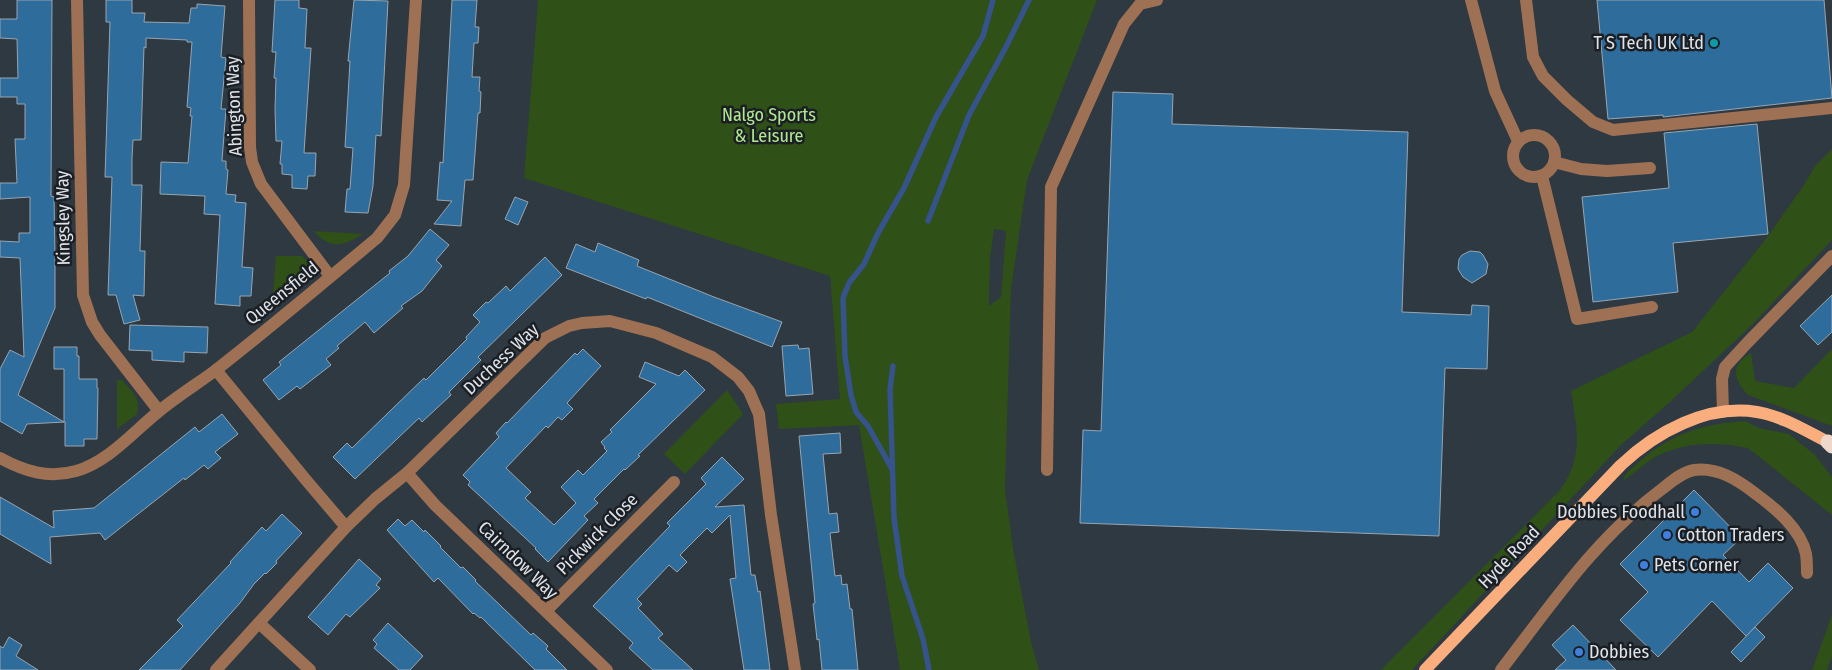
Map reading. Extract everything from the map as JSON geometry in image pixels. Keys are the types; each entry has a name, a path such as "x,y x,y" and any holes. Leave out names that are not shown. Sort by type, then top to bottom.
{"main road":[{"name":"Hyde Road","path":"1425,670 1638,450 1661,434 1681,424 1723,412 1747,410 1769,415 1831,443"}],"street":[{"name":"Kingsley Way","path":"77,0 83,295 92,322 100,335 159,411"},
{"name":"Abington Way","path":"250,0 250,147 252,162 262,184 330,276"},
{"name":"Queensfield","path":"0,458 20,468 39,474 64,474 100,462 159,411 216,370 377,238 391,221 400,203 404,185 416,0"},
{"path":"1047,470 1051,187 1124,24 1140,4 1157,0"},
{"path":"1471,0 1492,83 1518,141"},
{"path":"1526,0 1533,57 1543,76 1567,100 1594,122 1613,130 1832,108"},
{"path":"1531,134 1545,137 1554,148 1554,162 1548,173 1542,176 1530,177 1516,167 1512,153 1518,141 1531,134"},
{"path":"1554,162 1581,169 1608,171 1650,168"},
{"path":"1542,176 1577,319 1652,306"},
{"path":"1723,412 1722,379 1725,367 1832,256"},
{"name":"Duchess Way","path":"216,670 346,527 375,499 407,473 545,338 569,326 610,320 656,333 712,357 738,377 749,391 759,414 771,514 795,670"},
{"path":"216,370 346,527"},
{"path":"1501,670 1582,564 1619,525 1651,497 1686,472 1703,470 1723,474 1741,482 1760,497 1788,523 1800,539 1806,554 1807,573"},
{"name":"Cairndow Way","path":"407,473 435,505 606,670"},
{"name":"Pickwick Close","path":"546,611 674,482"},
{"path":"259,623 310,670"}],"green space":[{"name":"Nalgo Sports & Leisure","path":"538,0 1097,0 1027,180 1011,289 1005,489 1013,548 1031,642 1039,670 900,670 859,425 779,429 776,404 840,399 830,276 524,178","holes":["994,229 1006,231 1001,297 989,306 990,258"]},
{"path":"1832,149 1832,240 1752,325 1620,446 1412,670 1381,670 1560,490 1568,478 1576,454 1577,442 1571,391 1692,332 1768,236 1815,166"},
{"path":"314,231 363,234 349,241 337,244 325,241"},
{"path":"276,256 302,256 310,264 309,276 272,306"},
{"path":"1832,349 1832,426 1748,395 1737,378 1737,367 1751,353 1755,381 1794,388"},
{"path":"117,380 122,380 132,392 137,399 138,408 137,414 117,429"},
{"path":"727,390 743,414 685,474 664,454"},
{"path":"1745,421 1759,428 1789,434 1815,455 1832,477 1832,515 1748,448 1736,446 1702,444 1668,451 1657,456 1623,481 1627,473 1652,451 1676,437 1702,428 1729,422"},
{"path":"1832,615 1832,656 1827,670 1812,670"}],"building":[{"path":"17,0 52,0 51,196 54,197 55,256 55,308 18,395 64,422 64,369 54,369 54,347 77,347 79,379 97,379 98,388 97,439 84,439 84,446 65,446 65,422 27,424 22,434 0,421 0,369 10,350 24,357 20,258 0,257 0,241 19,242 19,233 30,233 30,197 0,199 0,183 17,183 15,139 25,139 25,104 17,104 17,97 0,97 0,78 18,78 17,39 0,38 0,19 17,19"},
{"path":"106,0 132,0 132,13 145,13 144,22 189,23 191,8 197,8 197,4 225,6 221,57 226,58 221,109 226,109 222,161 226,161 226,169 228,170 226,194 236,195 235,202 246,203 242,267 253,268 251,296 240,296 240,306 215,304 220,215 204,214 205,196 160,194 161,162 188,163 192,116 190,116 191,108 187,107 192,42 187,42 187,40 146,38 146,48 144,47 141,140 133,140 132,158 132,185 142,185 140,251 145,251 144,296 133,295 140,320 124,324 116,295 108,295 112,177 105,177 110,22 106,22"},
{"path":"275,0 299,0 299,8 307,9 305,48 311,48 304,153 316,153 315,176 308,176 307,189 292,188 292,175 282,174 282,164 280,164 282,141 276,141 276,78 274,78 276,52 272,52"},
{"path":"354,0 388,1 381,136 376,135 373,186 368,213 345,212 347,189 350,189 353,148 345,147 350,61 348,61"},
{"path":"452,0 477,0 475,27 479,27 478,43 474,43 472,77 480,77 480,113 478,113 473,180 465,180 461,226 434,224 452,201 437,200 440,162 443,163"},
{"name":"T S Tech UK Ltd","path":"1597,0 1824,0 1832,98 1663,117 1663,115 1608,119"},
{"path":"1113,92 1173,94 1172,124 1408,132 1402,312 1471,315 1472,305 1489,306 1487,369 1445,368 1439,536 1080,523 1083,430 1101,431"},
{"path":"1757,124 1768,234 1673,243 1678,292 1593,302 1582,197 1669,188 1664,133"},
{"path":"515,197 528,202 518,225 505,219"},
{"path":"430,229 449,245 436,260 442,266 422,291 401,306 403,308 374,333 365,322 337,346 339,348 326,359 331,365 300,389 297,386 279,400 263,380 281,365 279,362 390,273 389,271 408,256"},
{"path":"598,243 639,260 637,266 782,322 772,347 647,297 646,299 566,268 576,244 595,252"},
{"path":"1470,251 1480,252 1488,264 1486,274 1472,283 1463,277 1458,269 1459,259"},
{"path":"545,257 562,275 478,357 481,360 449,392 451,395 422,422 419,418 355,479 333,457 347,443 352,448 424,378 426,380 467,339 466,337 480,322 473,315 506,286 510,291"},
{"path":"1832,295 1832,332 1818,345 1800,326"},
{"path":"130,325 208,327 207,353 184,352 184,362 152,360 152,351 129,350"},
{"path":"798,345 799,349 809,348 813,394 786,396 782,346"},
{"path":"583,349 601,366 567,403 573,409 562,420 558,417 548,428 546,426 506,468 531,492 525,498 554,525 576,503 561,487 578,470 583,475 607,451 601,442 612,432 610,430 656,384 639,377 645,362 679,376 685,370 705,390 638,455 640,456 594,499 598,503 584,516 588,520 548,562 536,548 468,485 470,482 463,475 499,437 496,433 506,422 575,353 577,355"},
{"path":"222,414 238,434 215,452 221,458 208,469 204,465 185,480 184,478 105,540 100,533 50,537 51,564 0,534 0,497 54,528 53,511 94,508 195,427 199,432"},
{"path":"840,433 841,453 823,454 829,514 837,513 839,532 830,533 835,576 841,575 842,585 847,584 850,609 852,609 858,670 822,670 813,604 815,603 799,436"},
{"path":"722,457 744,479 715,507 744,505 751,575 755,575 758,592 760,591 770,670 744,670 730,579 736,578 730,515 712,533 707,528 680,555 687,562 677,572 669,565 637,599 642,604 638,608 663,634 658,638 693,670 653,670 629,648 633,643 593,606 670,526 667,523 706,484 701,478"},
{"path":"1694,490 1741,538 1723,555 1749,582 1768,563 1793,588 1746,636 1712,601 1658,657 1620,620 1648,592 1620,564"},
{"path":"282,514 302,533 276,561 277,563 254,584 240,603 180,670 139,670 183,626 177,620 262,527 266,531"},
{"path":"398,519 405,526 412,520 424,532 425,530 461,568 463,567 531,635 533,633 548,646 546,649 567,670 535,670 481,617 473,614 438,578 434,582 387,530"},
{"path":"359,559 381,579 376,585 380,588 350,617 346,614 328,635 308,617"},
{"path":"388,623 423,656 410,670 399,670 374,648 377,644 373,640"},
{"name":"Dobbies","path":"1573,625 1616,670 1555,670 1566,660 1552,645"},
{"path":"1755,627 1765,637 1741,662 1731,652"},
{"path":"9,637 22,645 16,656 38,670 0,670 0,646 3,648"}],"waterway":[{"path":"892,469 868,426 856,412 851,395 845,356 843,298 849,283 864,264 878,233 904,188 936,117 983,36 993,0"},
{"path":"928,221 969,115 1029,0"},
{"path":"893,366 890,389 894,518 902,576 923,639 929,670"}],"place":[{"name":"T S Tech UK Ltd","path":"1714,43"},
{"name":"Dobbies Foodhall","path":"1695,512"},
{"name":"Cotton Traders","path":"1667,535"},
{"name":"Pets Corner","path":"1644,565"},
{"name":"Dobbies","path":"1579,652"}]}
